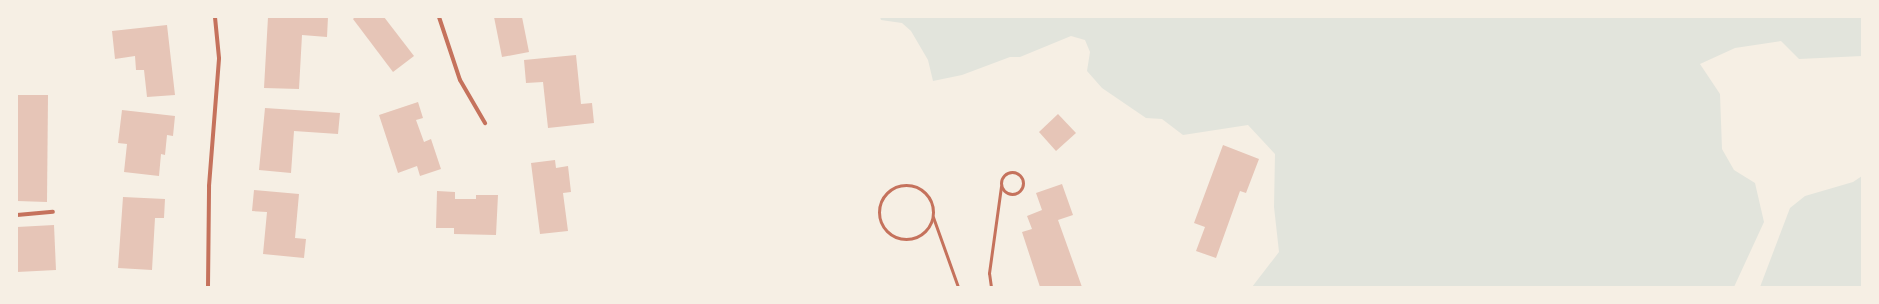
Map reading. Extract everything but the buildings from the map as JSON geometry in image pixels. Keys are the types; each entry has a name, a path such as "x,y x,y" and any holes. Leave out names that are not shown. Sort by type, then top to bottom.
{"street":[{"path":"208,287 210,186 219,58 216,17"},
{"path":"439,17 460,80 485,123"},
{"path":"17,215 53,212"}],"lane":[{"path":"991,287 989,274 994,228 1001,187 1003,176 1009,172 1016,172 1023,180 1023,188 1017,194 1006,193 1001,187"},
{"path":"933,216 926,231 919,236 902,239 890,234 882,225 879,208 888,191 896,186 910,185 923,191 929,198 933,216 958,287"}],"shaded area":[{"path":"880,17 1862,17 1862,56 1799,59 1781,41 1735,48 1700,64 1720,94 1722,149 1734,170 1755,183 1764,222 1734,287 1252,287 1279,252 1274,207 1275,154 1248,125 1183,135 1162,119 1146,118 1102,88 1087,71 1090,52 1085,40 1071,36 1020,57 1010,57 962,75 933,81 928,60 911,31 902,23 881,20"},
{"path":"1862,176 1862,287 1760,287 1790,208 1805,196 1853,182"}]}
